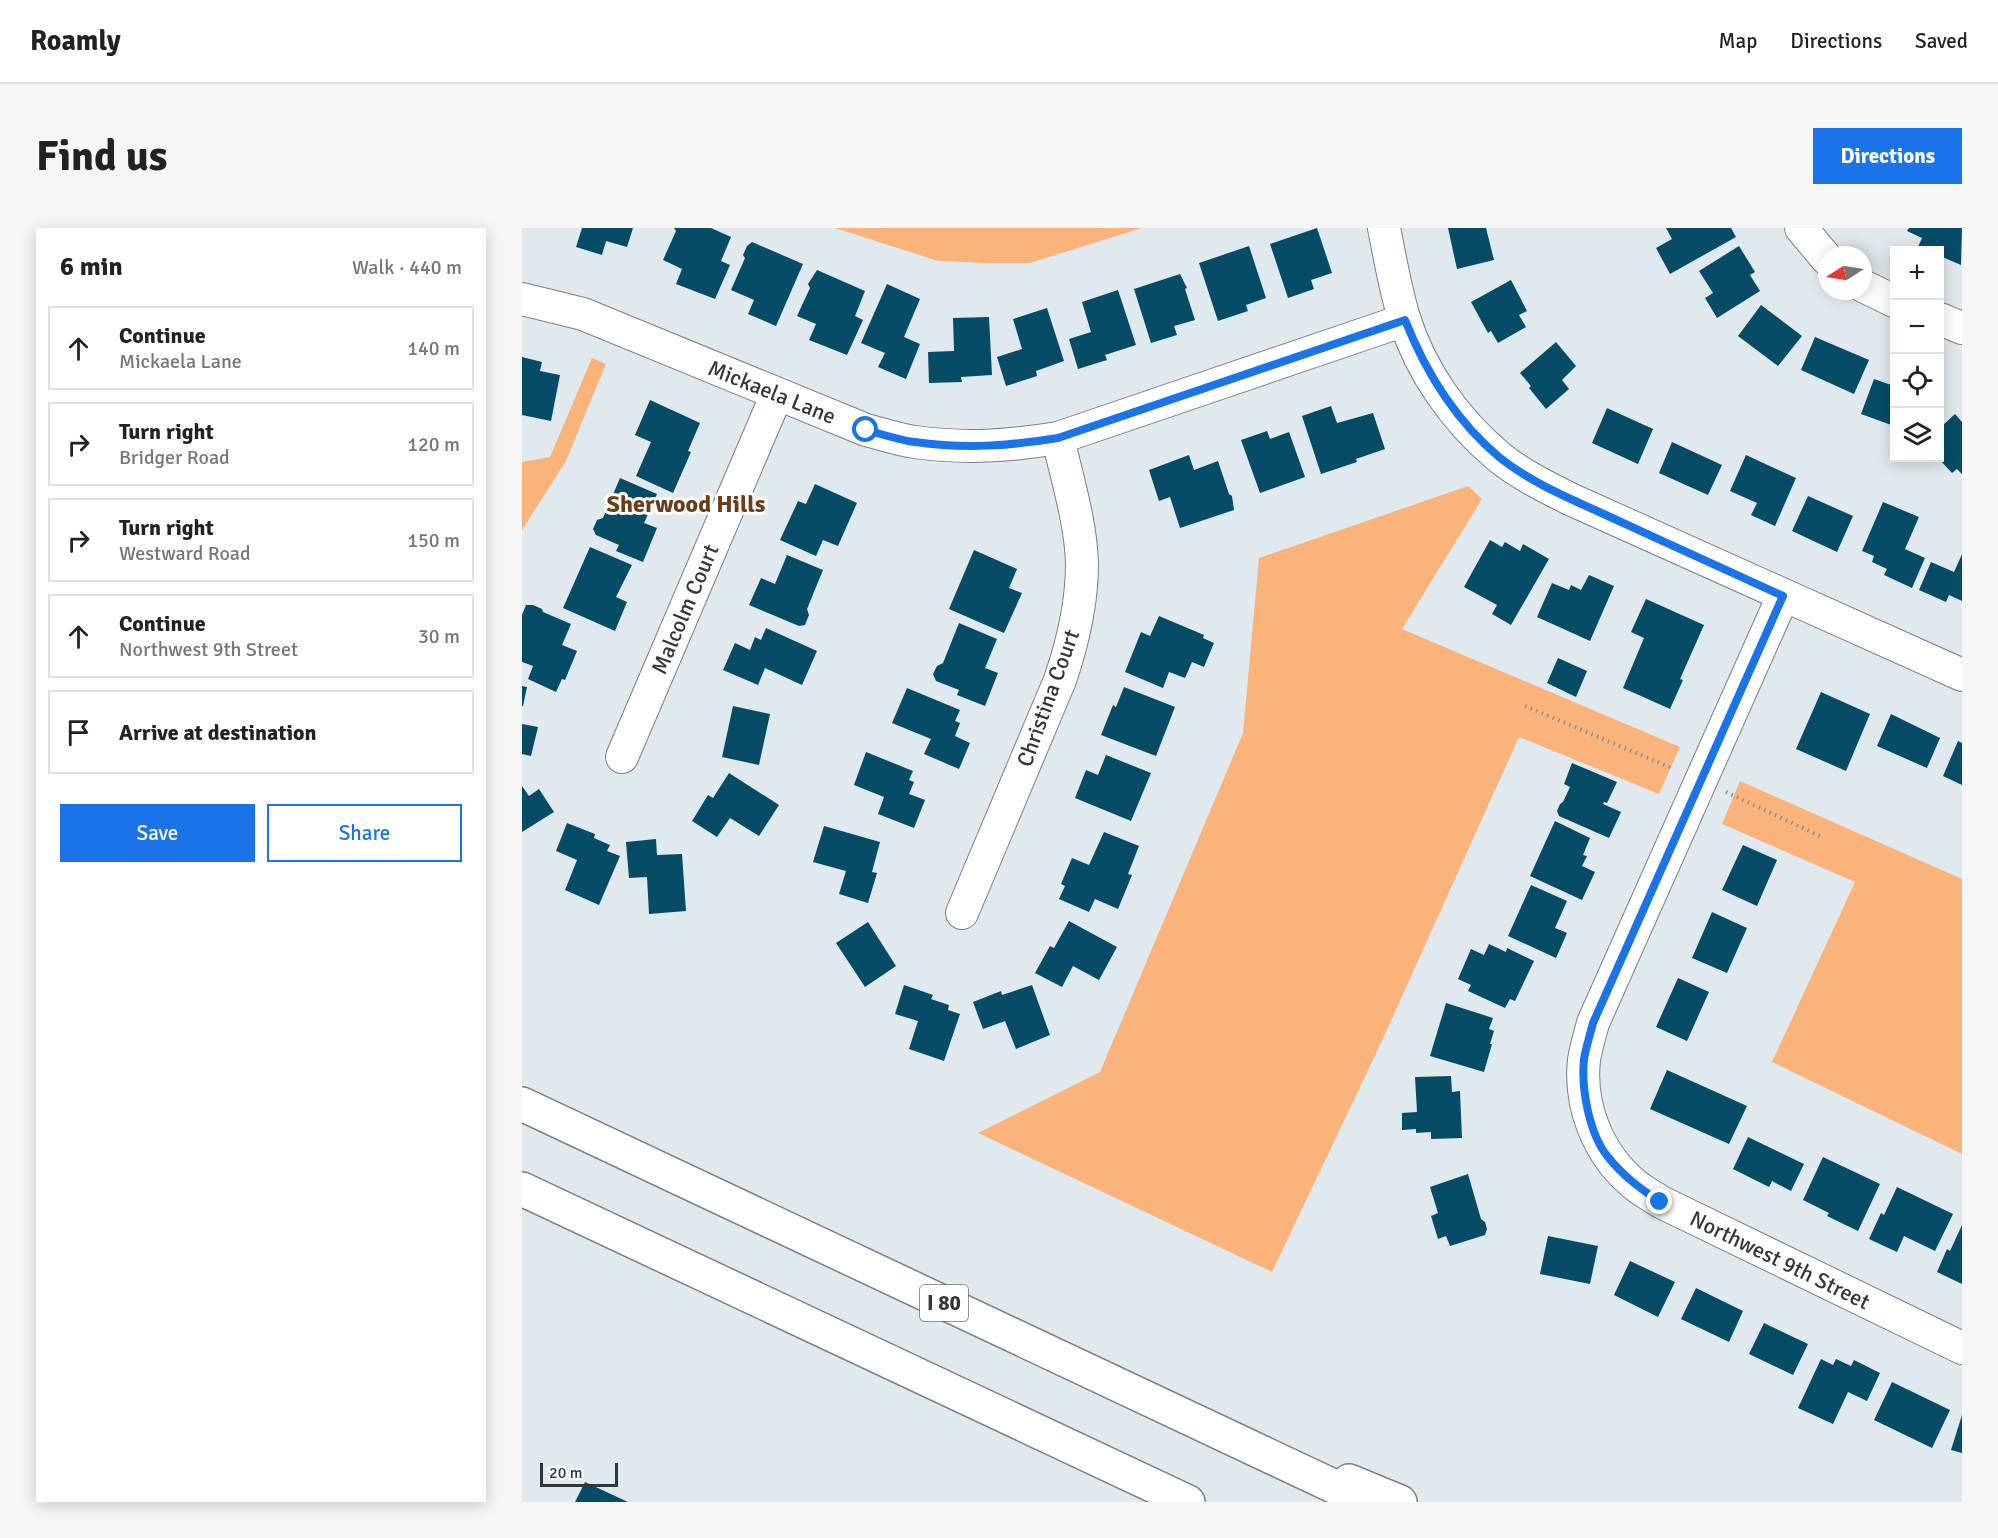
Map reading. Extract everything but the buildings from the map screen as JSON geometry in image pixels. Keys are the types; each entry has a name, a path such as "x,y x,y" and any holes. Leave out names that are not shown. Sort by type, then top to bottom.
{"highway":[{"name":"I 80","path":"522,1104 1367,1502"},
{"path":"522,1189 1188,1502"},
{"path":"1150,1401 1400,1502"},
{"path":"1126,1473 1177,1502"}],"street":[{"path":"1384,228 1405,320 1428,374 1446,401 1469,428 1509,464 1570,499 1962,675"},
{"path":"1801,228 1818,249"},
{"path":"1872,290 1892,300"},
{"name":"Mickaela Lane","path":"522,299 583,314 866,430 913,442 962,447 1010,446 1058,438 1405,320"},
{"path":"1944,321 1962,328"},
{"name":"Malcolm Court","path":"622,757 777,394"},
{"name":"Christina Court","path":"962,913 1060,680 1069,656 1079,610 1082,562 1077,523 1058,438"},
{"name":"Northwest 9th Street","path":"1783,596 1593,1023 1584,1058 1584,1092 1593,1126 1606,1156 1634,1185 1660,1202 1962,1348"}],"path":[{"path":"1525,706 1680,771"},
{"path":"1721,789 1820,836"}],"shaded area":[{"path":"835,228 1142,228 1030,263 983,263 938,261"},
{"path":"592,358 606,364 566,461 522,530 522,462 550,457"},
{"path":"1468,486 1482,499 1402,629 1680,747 1659,794 1519,737 1381,1043 1272,1272 978,1133 1100,1072 1243,733 1259,558"},
{"path":"1740,781 1962,879 1962,1154 1772,1062 1855,882 1722,824"}],"district":[{"name":"Sherwood Hills","path":"686,504"}],"route":[{"path":"866,430 913,442 962,447 1010,446 1058,438 1405,320 1428,374 1446,401 1469,428 1515,469 1570,499 1783,596 1593,1023 1584,1058 1584,1092 1593,1126 1606,1156 1634,1185 1660,1202"}]}
